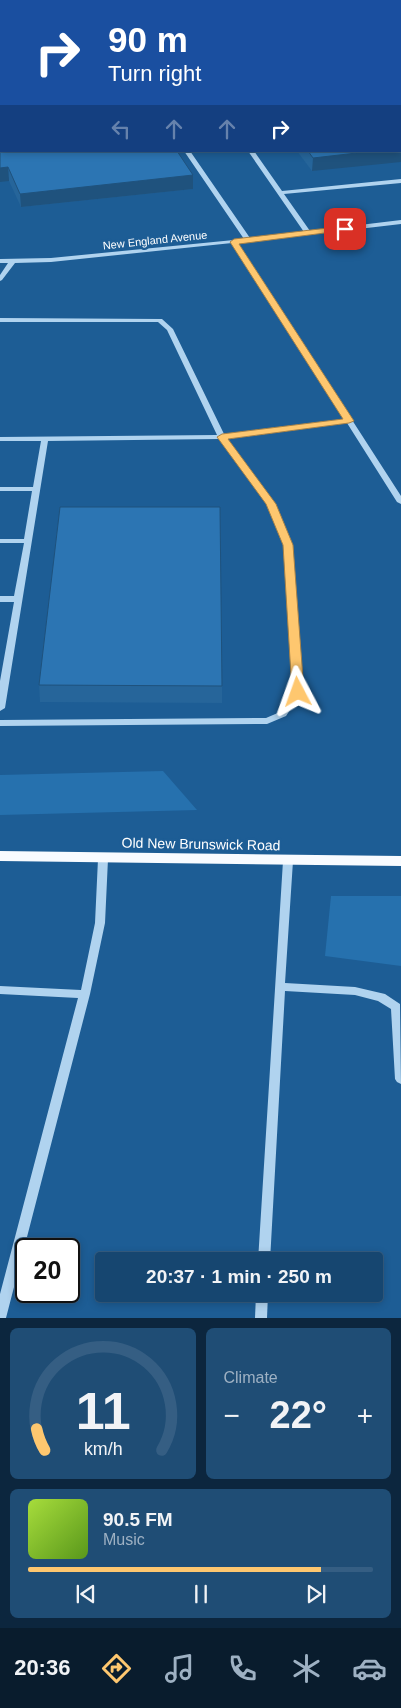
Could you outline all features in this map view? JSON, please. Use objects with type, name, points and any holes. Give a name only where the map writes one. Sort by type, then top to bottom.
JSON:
[{"type":"main road","name":"Old New Brunswick Road","points":[[0,856],[401,861]]},
{"type":"street","points":[[252,152],[308,233]]},
{"type":"street","points":[[280,193],[401,181]]},
{"type":"street","name":"New England Avenue","points":[[0,261],[51,260],[234,242],[401,222]]},
{"type":"street","points":[[234,242],[349,421],[398,491],[401,502]]},
{"type":"street","points":[[0,279],[12,262]]},
{"type":"street","points":[[0,320],[160,320],[170,329],[222,437],[271,504],[288,545],[298,692],[283,714],[267,721],[0,723]]},
{"type":"street","points":[[0,439],[222,437],[349,421]]},
{"type":"street","points":[[0,708],[4,660],[18,599],[45,439]]},
{"type":"street","points":[[0,489],[37,489]]},
{"type":"street","points":[[0,541],[28,541]]},
{"type":"street","points":[[0,599],[18,599]]},
{"type":"street","points":[[0,1318],[85,994],[100,923],[103,858]]},
{"type":"street","points":[[265,1252],[288,861]]},
{"type":"street","points":[[280,988],[355,991],[381,997],[396,1008],[401,1079]]},
{"type":"street","points":[[0,990],[85,994]]},
{"type":"street","points":[[261,1318],[262,1302]]},
{"type":"lane","points":[[188,152],[248,240]]},
{"type":"shaded area","points":[[163,771],[197,810],[0,815],[0,775]]},
{"type":"shaded area","points":[[331,896],[401,896],[401,966],[325,956]]},
{"type":"building","points":[[0,152],[178,152],[193,175],[20,194],[8,167],[0,168]]},
{"type":"building","points":[[309,152],[365,152],[313,158]]},
{"type":"building","points":[[60,507],[220,507],[222,686],[39,685]]},
{"type":"route","points":[[298,692],[288,545],[271,504],[222,437],[349,421],[234,242],[345,229]]}]
